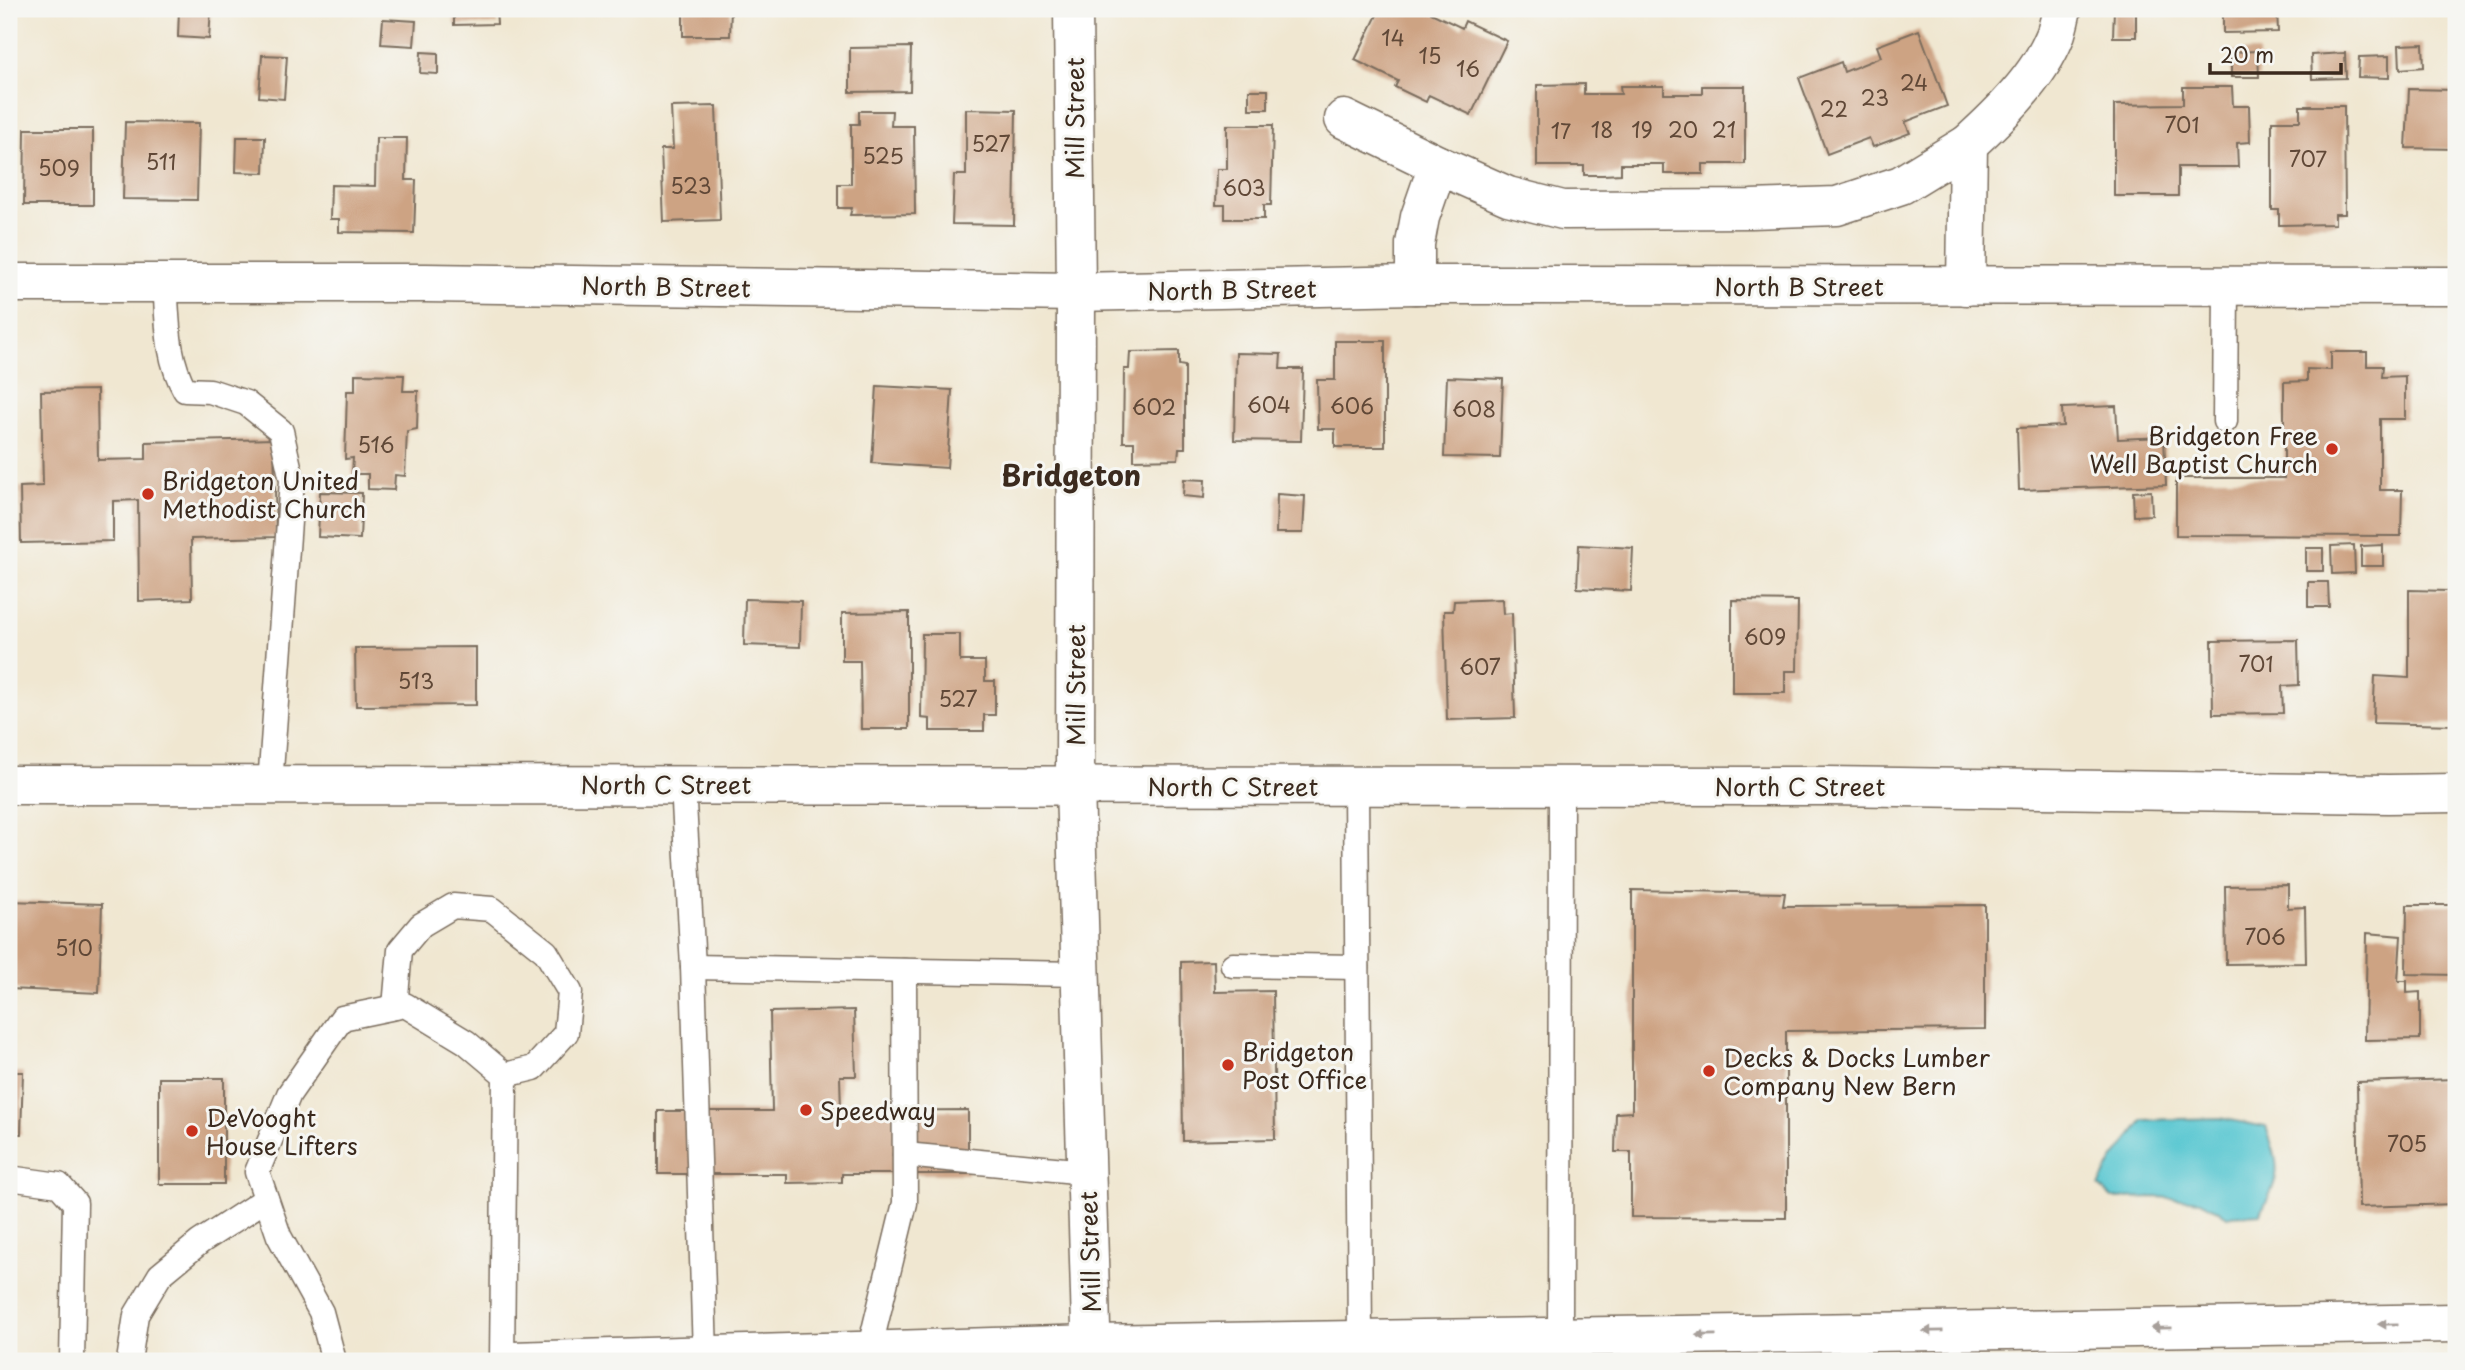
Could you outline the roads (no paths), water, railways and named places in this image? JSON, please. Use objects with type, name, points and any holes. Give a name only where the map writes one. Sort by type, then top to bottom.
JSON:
[{"type":"main road","name":"Mill Street","points":[[1073,9],[1076,292],[1074,786],[1092,1353]]},
{"type":"main road","points":[[1344,119],[1508,197],[1563,210],[1837,206],[1901,185],[1968,144],[1994,121],[2030,79],[2055,36],[2062,9]]},
{"type":"main road","points":[[1966,286],[1968,144]]},
{"type":"main road","points":[[1415,285],[1415,244],[1420,217],[1438,164]]},
{"type":"main road","name":"North B Street","points":[[9,283],[426,283],[1076,292],[1415,285],[2456,286]]},
{"type":"main road","name":"North C Street","points":[[9,785],[1813,786],[2456,793]]},
{"type":"main road","points":[[512,1361],[869,1351],[1092,1353],[1360,1340],[2456,1323]]},
{"type":"lane","points":[[165,283],[170,355],[185,390],[210,391],[246,403],[281,431],[292,480],[270,785]]},
{"type":"lane","points":[[2225,421],[2226,286]]},
{"type":"lane","points":[[683,785],[693,967],[705,1355]]},
{"type":"lane","points":[[1356,786],[1360,1340]]},
{"type":"lane","points":[[1560,1337],[1561,786]]},
{"type":"lane","points":[[395,1007],[400,950],[421,925],[453,906],[492,909],[546,952],[570,992],[566,1033],[534,1068],[505,1075]]},
{"type":"lane","points":[[1233,965],[1357,967]]},
{"type":"lane","points":[[693,967],[1080,974]]},
{"type":"lane","points":[[869,1351],[905,1203],[904,971]]},
{"type":"lane","points":[[334,1361],[321,1312],[279,1236],[257,1172],[289,1094],[342,1018],[405,1005],[466,1042],[505,1075]]},
{"type":"lane","points":[[502,1361],[505,1075]]},
{"type":"lane","points":[[905,1155],[1086,1172]]},
{"type":"lane","points":[[9,1178],[59,1185],[75,1203],[72,1361]]},
{"type":"lane","points":[[129,1361],[136,1315],[160,1275],[201,1242],[266,1199]]},
{"type":"water","points":[[2220,1118],[2266,1127],[2274,1153],[2276,1172],[2272,1190],[2260,1214],[2228,1216],[2201,1201],[2160,1197],[2112,1198],[2099,1186],[2113,1160],[2143,1120]]},
{"type":"place","name":"Bridgeton Free Well Baptist Church","points":[[2332,449]]},
{"type":"place","name":"Bridgeton United Methodist Church","points":[[148,494]]},
{"type":"place","name":"Bridgeton Post Office","points":[[1228,1065]]},
{"type":"place","name":"Decks & Docks Lumber Company New Bern","points":[[1709,1071]]},
{"type":"place","name":"Speedway","points":[[806,1110]]},
{"type":"place","name":"DeVooght House Lifters","points":[[192,1131]]},
{"type":"district","name":"Bridgeton","points":[[1071,474]]}]
